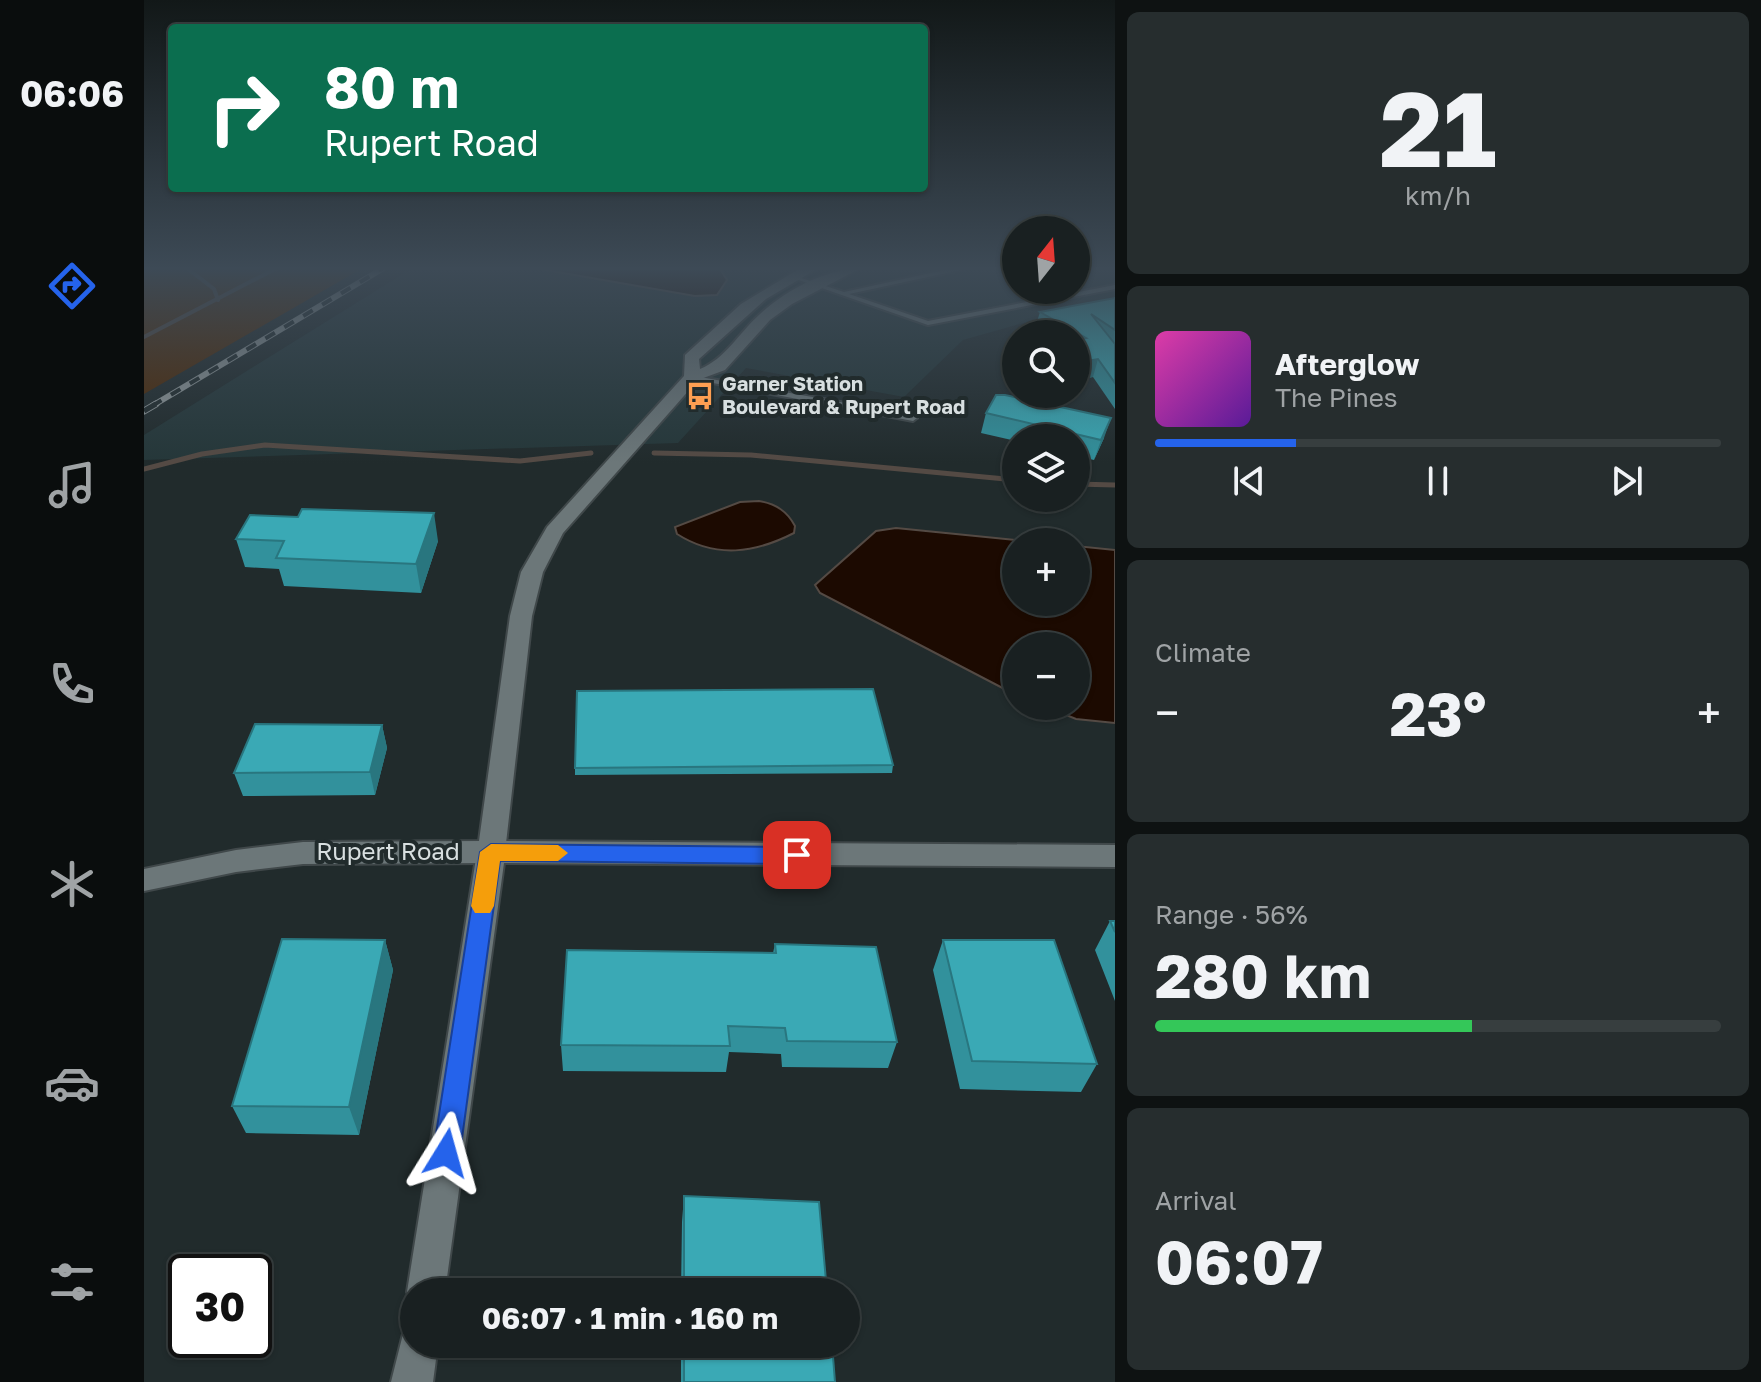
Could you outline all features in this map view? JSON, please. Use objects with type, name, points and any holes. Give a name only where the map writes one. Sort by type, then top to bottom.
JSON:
[{"type":"street","points":[[692,377],[691,358],[716,333]]},
{"type":"street","points":[[428,1278],[491,852],[521,616],[532,572],[554,531],[592,485],[692,377],[719,367],[750,333]]},
{"type":"street","name":"Rupert Road","points":[[144,880],[236,861],[303,853],[1115,856]]},
{"type":"street","points":[[412,1382],[416,1358]]},
{"type":"lane","points":[[692,377],[913,418]]},
{"type":"shaded area","points":[[144,333],[249,333],[144,394]]},
{"type":"shaded area","points":[[307,333],[986,333],[963,340],[904,397],[746,368],[678,443],[144,460],[144,435]]},
{"type":"shaded area","points":[[759,501],[785,512],[795,526],[794,533],[765,545],[736,550],[706,547],[677,534],[675,527],[740,502]]},
{"type":"shaded area","points":[[896,528],[1002,539],[1002,616],[1090,616],[1090,547],[1115,550],[1115,723],[1086,720],[1090,720],[1090,632],[1002,632],[1002,688],[820,593],[815,585],[876,531]]},
{"type":"building","points":[[1090,333],[1107,333],[1115,344],[1115,383],[1098,359],[1090,360]]},
{"type":"building","points":[[996,395],[1002,395],[1002,408],[1065,408],[1111,418],[1101,440],[1090,437],[1090,424],[1033,424],[986,413]]},
{"type":"building","points":[[302,509],[434,513],[416,564],[276,558],[284,541],[236,539],[250,515],[298,517]]},
{"type":"building","points":[[873,689],[893,765],[575,768],[577,691]]},
{"type":"building","points":[[255,724],[382,725],[370,772],[234,773]]},
{"type":"building","points":[[282,939],[385,940],[349,1107],[232,1106]]},
{"type":"building","points":[[943,940],[1054,940],[1097,1064],[972,1061]]},
{"type":"building","points":[[775,944],[876,947],[897,1042],[787,1041],[785,1028],[728,1026],[730,1046],[561,1045],[567,950],[776,953]]},
{"type":"building","points":[[684,1196],[819,1202],[826,1278],[684,1278]]},
{"type":"building","points":[[684,1358],[833,1358],[835,1382],[684,1382]]},
{"type":"waterway","points":[[144,337],[151,333]]},
{"type":"waterway","points":[[144,469],[202,454],[265,445],[520,461],[591,453]]},
{"type":"waterway","points":[[654,453],[751,455],[1002,479]]},
{"type":"waterway","points":[[1090,484],[1115,485]]},
{"type":"railway","points":[[152,406],[274,333]]},
{"type":"railway","points":[[144,411],[156,404]]},
{"type":"slow traffic","points":[[483,906],[491,852],[558,853]]},
{"type":"place","name":"Garner Station Boulevard & Rupert Road","points":[[700,396]]},
{"type":"route","points":[[446,1153],[491,852],[797,855]]}]
